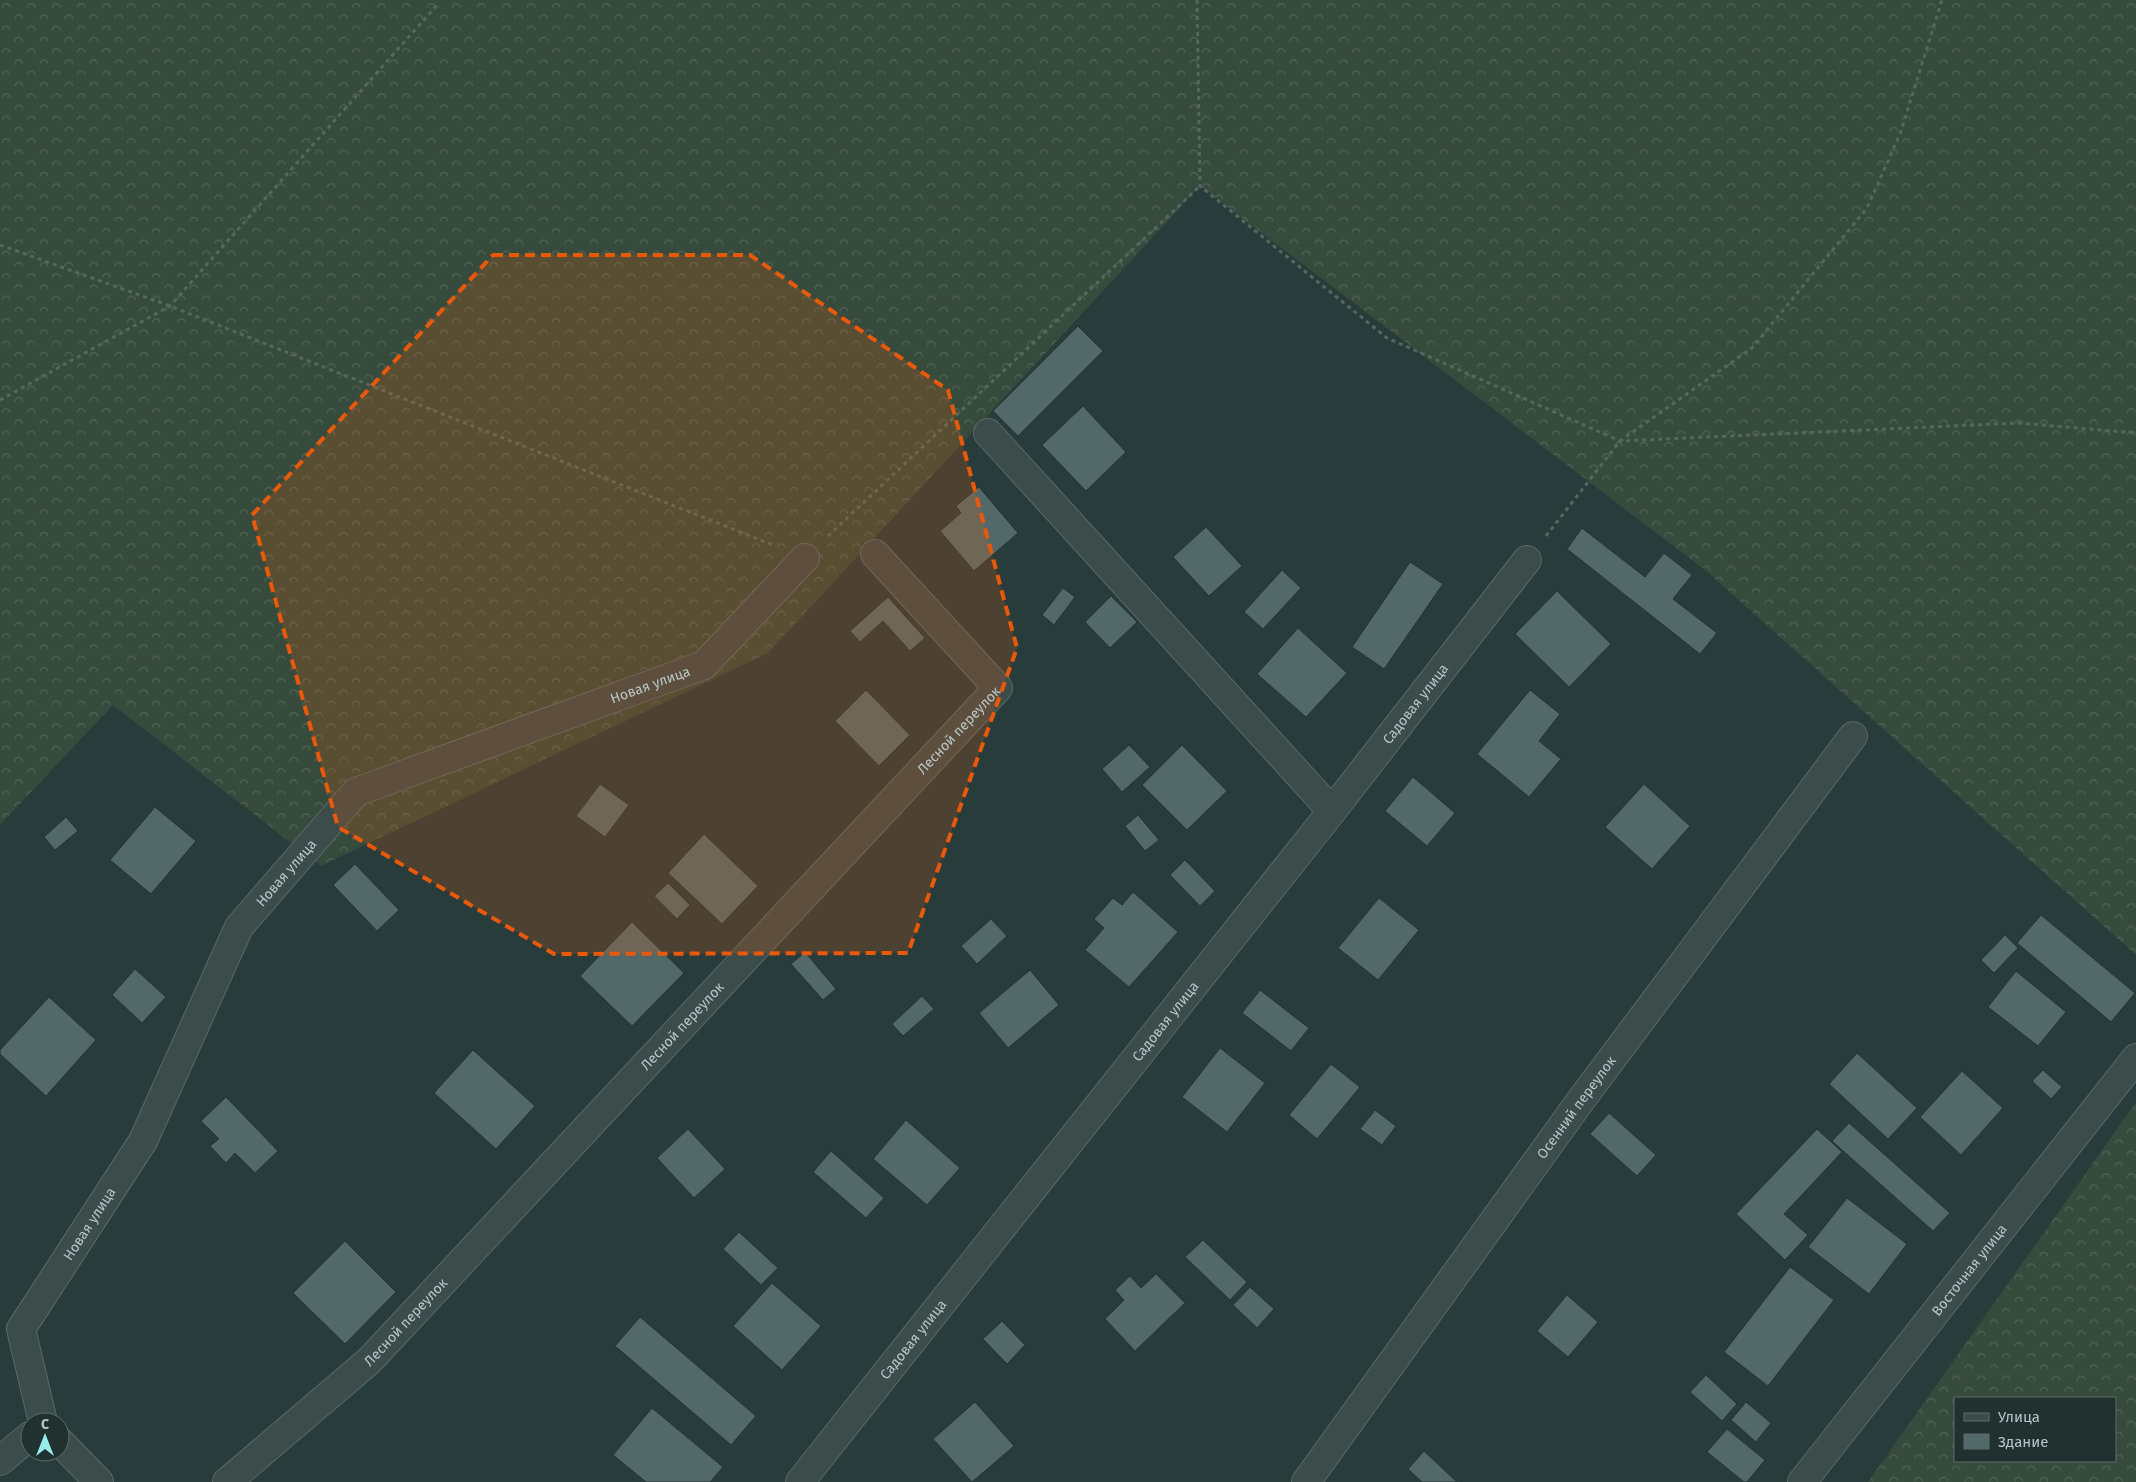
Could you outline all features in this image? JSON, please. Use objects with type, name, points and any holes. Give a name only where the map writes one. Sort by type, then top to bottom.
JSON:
[{"type":"street","points":[[988,433],[1332,811]]},
{"type":"street","name":"Лесной переулок","points":[[227,1482],[369,1361],[998,688],[875,554]]},
{"type":"street","name":"Новая улица","points":[[41,1412],[22,1329],[143,1141],[239,927],[356,792],[704,666],[806,558]]},
{"type":"street","name":"Садовая улица","points":[[800,1482],[1332,811],[1527,560]]},
{"type":"street","name":"Осенний переулок","points":[[1306,1482],[1581,1100],[1853,736]]},
{"type":"street","name":"Восточная улица","points":[[1802,1482],[2136,1058]]},
{"type":"street","points":[[0,1461],[20,1444]]},
{"type":"street","points":[[70,1452],[99,1482]]},
{"type":"path","points":[[0,245],[170,306],[806,558],[1200,186],[1197,0]]},
{"type":"path","points":[[1527,560],[1620,441],[1752,348],[1867,208],[1900,134],[1942,0]]},
{"type":"path","points":[[0,400],[170,306],[437,5]]},
{"type":"path","points":[[1200,186],[1387,338],[1620,441],[2018,423],[2136,433]]},
{"type":"highlighted area","points":[[493,255],[750,255],[948,390],[1017,648],[908,953],[554,954],[338,827],[252,515]]},
{"type":"green space","points":[[0,0],[2136,0],[2136,955],[1705,570],[1200,186],[768,653],[321,866],[113,705],[0,825]]},
{"type":"green space","points":[[2136,1102],[2136,1482],[1868,1482]]},
{"type":"building","points":[[1078,326],[1103,351],[1018,436],[993,411]]},
{"type":"building","points":[[1083,406],[1126,452],[1086,491],[1042,445]]},
{"type":"building","points":[[979,487],[1018,533],[974,571],[940,531],[961,513],[956,506]]},
{"type":"building","points":[[1206,527],[1242,566],[1209,596],[1173,557]]},
{"type":"building","points":[[1582,528],[1645,577],[1664,553],[1692,575],[1673,599],[1717,633],[1700,654],[1567,549]]},
{"type":"building","points":[[1410,562],[1443,584],[1384,669],[1352,647]]},
{"type":"building","points":[[1282,570],[1301,588],[1263,629],[1244,612]]},
{"type":"building","points":[[1063,588],[1075,597],[1054,625],[1042,615]]},
{"type":"building","points":[[1557,591],[1611,644],[1569,687],[1515,634]]},
{"type":"building","points":[[1111,596],[1137,622],[1110,648],[1085,622]]},
{"type":"building","points":[[888,597],[925,638],[910,651],[883,621],[860,642],[850,631]]},
{"type":"building","points":[[1298,628],[1347,673],[1306,717],[1257,674]]},
{"type":"building","points":[[866,690],[910,735],[879,766],[835,721]]},
{"type":"building","points":[[1530,690],[1560,714],[1539,741],[1561,759],[1529,797],[1477,754]]},
{"type":"building","points":[[1129,745],[1150,767],[1122,792],[1102,769]]},
{"type":"building","points":[[1182,745],[1227,791],[1187,830],[1142,785]]},
{"type":"building","points":[[1413,777],[1455,813],[1427,846],[1385,811]]},
{"type":"building","points":[[600,784],[629,805],[605,837],[576,816]]},
{"type":"building","points":[[1644,784],[1690,826],[1652,869],[1605,827]]},
{"type":"building","points":[[155,807],[196,841],[151,894],[110,860]]},
{"type":"building","points":[[1138,815],[1159,840],[1145,851],[1125,826]]},
{"type":"building","points":[[66,817],[78,831],[55,850],[44,837]]},
{"type":"building","points":[[704,834],[758,886],[722,924],[668,873]]},
{"type":"building","points":[[1185,860],[1215,891],[1200,906],[1170,875]]},
{"type":"building","points":[[355,864],[399,910],[377,931],[333,885]]},
{"type":"building","points":[[668,883],[690,905],[677,919],[654,896]]},
{"type":"building","points":[[1133,892],[1178,932],[1129,987],[1085,950],[1104,928],[1094,919],[1113,898],[1122,905]]},
{"type":"building","points":[[1379,898],[1419,930],[1378,980],[1338,948]]},
{"type":"building","points":[[2041,915],[2135,993],[2111,1022],[2017,943]]},
{"type":"building","points":[[991,919],[1007,936],[977,964],[961,946]]},
{"type":"building","points":[[632,922],[684,973],[632,1026],[580,976]]},
{"type":"building","points":[[2005,935],[2018,948],[1994,973],[1981,960]]},
{"type":"building","points":[[805,952],[836,989],[823,1000],[791,964]]},
{"type":"building","points":[[135,969],[166,997],[142,1023],[112,995]]},
{"type":"building","points":[[1030,970],[1059,1005],[1008,1048],[979,1013]]},
{"type":"building","points":[[2016,971],[2066,1012],[2038,1046],[1988,1007]]},
{"type":"building","points":[[1260,990],[1309,1028],[1291,1051],[1242,1013]]},
{"type":"building","points":[[922,996],[934,1009],[903,1036],[892,1024]]},
{"type":"building","points":[[49,997],[96,1040],[46,1096],[0,1054],[0,1050]]},
{"type":"building","points":[[1220,1048],[1265,1083],[1227,1132],[1182,1097]]},
{"type":"building","points":[[473,1050],[535,1106],[496,1149],[434,1093]]},
{"type":"building","points":[[1857,1053],[1917,1108],[1888,1139],[1829,1084]]},
{"type":"building","points":[[1331,1064],[1360,1087],[1317,1139],[1289,1115]]},
{"type":"building","points":[[2043,1070],[2062,1087],[2051,1099],[2032,1081]]},
{"type":"building","points":[[1962,1071],[2003,1108],[1961,1155],[1920,1117]]},
{"type":"building","points":[[226,1097],[278,1151],[255,1173],[235,1153],[226,1163],[210,1146],[219,1139],[201,1121]]},
{"type":"building","points":[[1375,1110],[1396,1126],[1382,1145],[1360,1129]]},
{"type":"building","points":[[1609,1113],[1656,1155],[1637,1176],[1590,1134]]},
{"type":"building","points":[[906,1120],[960,1168],[927,1205],[873,1159]]},
{"type":"building","points":[[1849,1123],[1950,1213],[1933,1231],[1832,1141]]},
{"type":"building","points":[[688,1129],[725,1169],[694,1198],[657,1158]]},
{"type":"building","points":[[1817,1129],[1842,1152],[1784,1214],[1808,1235],[1785,1260],[1736,1214]]},
{"type":"building","points":[[831,1151],[884,1198],[866,1218],[813,1172]]},
{"type":"building","points":[[1847,1198],[1907,1244],[1869,1294],[1808,1247]]},
{"type":"building","points":[[739,1232],[778,1268],[761,1285],[723,1249]]},
{"type":"building","points":[[1203,1240],[1247,1282],[1230,1300],[1185,1257]]},
{"type":"building","points":[[345,1241],[396,1292],[345,1344],[293,1293]]},
{"type":"building","points":[[1790,1267],[1834,1300],[1768,1386],[1724,1352]]},
{"type":"building","points":[[1156,1274],[1185,1303],[1135,1351],[1105,1319],[1124,1300],[1115,1290],[1130,1276],[1141,1288]]},
{"type":"building","points":[[772,1283],[821,1326],[782,1370],[733,1326]]},
{"type":"building","points":[[1250,1287],[1274,1309],[1257,1328],[1233,1305]]},
{"type":"building","points":[[1567,1295],[1598,1322],[1568,1357],[1537,1331]]},
{"type":"building","points":[[640,1317],[756,1416],[731,1445],[615,1346]]},
{"type":"building","points":[[1002,1321],[1025,1345],[1007,1364],[983,1339]]},
{"type":"building","points":[[1706,1375],[1737,1404],[1722,1421],[1690,1392]]},
{"type":"building","points":[[975,1402],[1014,1446],[972,1482],[933,1439]]},
{"type":"building","points":[[1746,1402],[1771,1423],[1756,1442],[1731,1420]]},
{"type":"building","points":[[652,1408],[723,1467],[710,1482],[646,1482],[613,1455]]},
{"type":"building","points":[[1727,1429],[1765,1460],[1747,1482],[1744,1482],[1707,1452]]},
{"type":"building","points":[[1424,1451],[1457,1482],[1422,1482],[1408,1469]]}]
